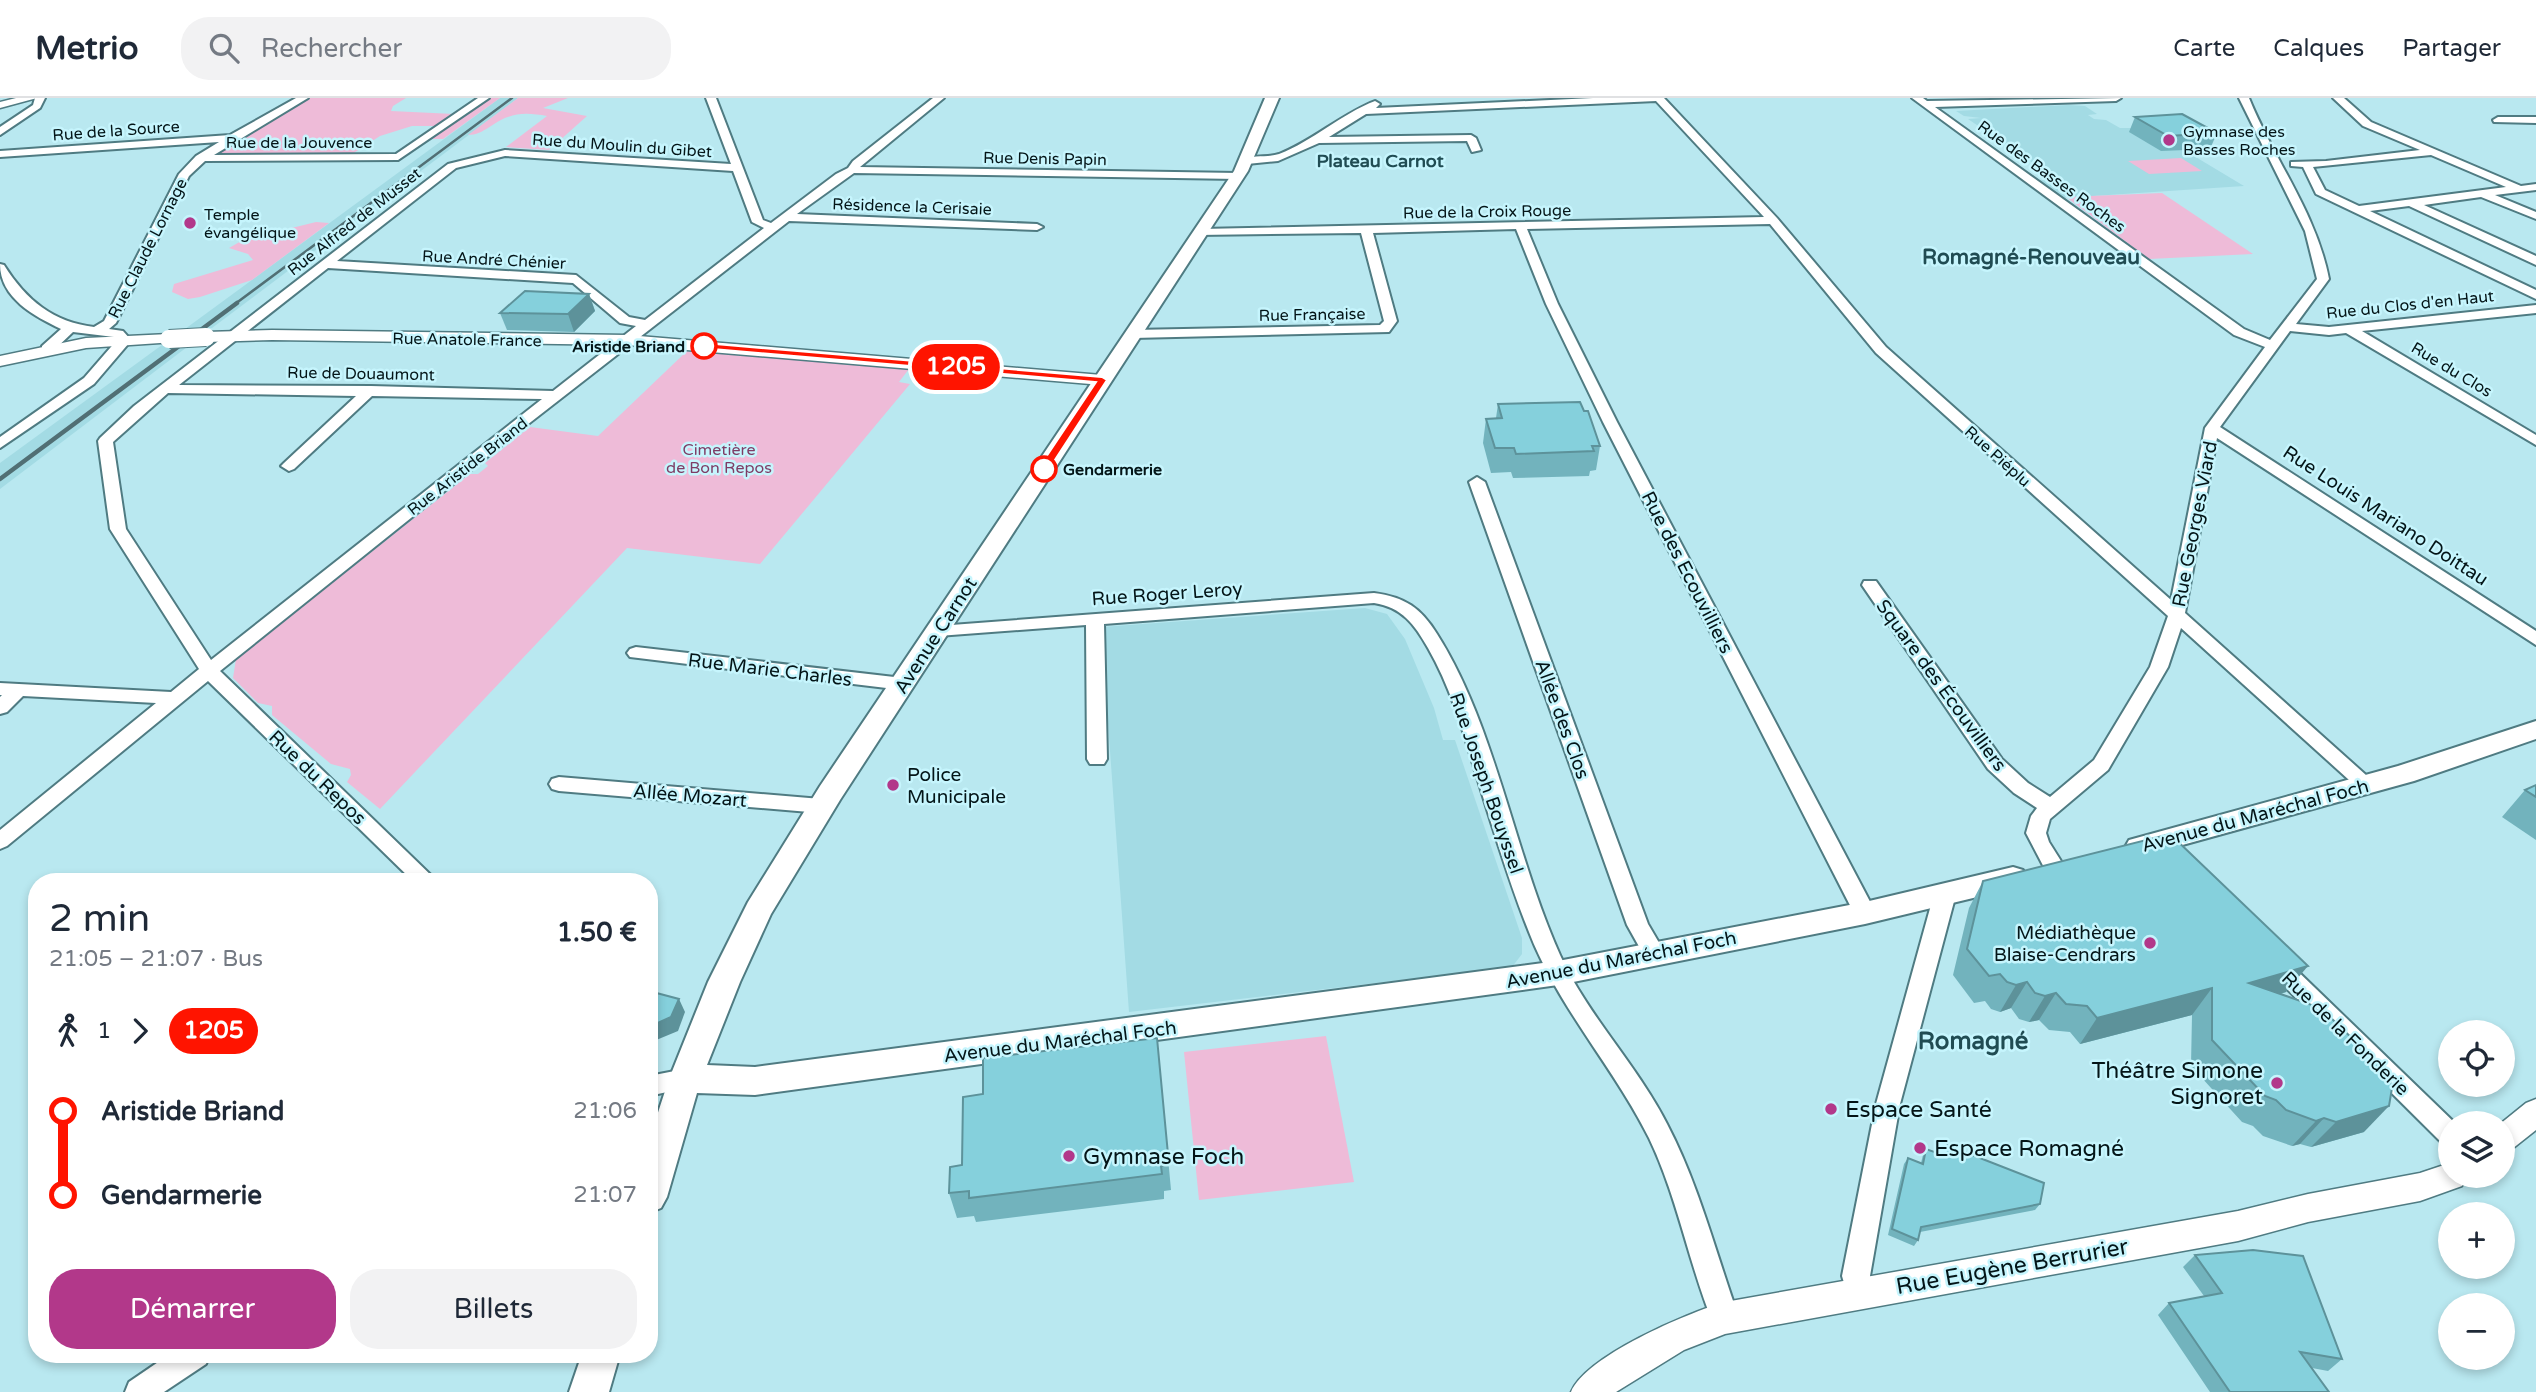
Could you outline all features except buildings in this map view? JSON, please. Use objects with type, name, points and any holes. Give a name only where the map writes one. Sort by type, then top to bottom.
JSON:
[{"type":"main road","name":"Avenue Carnot","points":[[658,1168],[685,1079],[752,922],[821,806],[1238,176],[1247,161],[1272,98]]},
{"type":"main road","name":"Avenue du Maréchal Foch","points":[[2112,854],[2162,853],[2365,785],[2479,751],[2536,730]]},
{"type":"main road","name":"Avenue du Maréchal Foch","points":[[685,1079],[755,1081],[1558,973],[1865,913],[2084,862]]},
{"type":"main road","points":[[589,1392],[598,1363]]},
{"type":"street","points":[[0,105],[31,98]]},
{"type":"street","points":[[0,132],[37,106],[40,98]]},
{"type":"street","name":"Rue Claude Lornage","points":[[97,331],[109,323],[184,174],[200,159],[303,98]]},
{"type":"street","name":"Rue de la Jouvence","points":[[200,159],[398,157],[484,98]]},
{"type":"street","points":[[711,98],[758,222],[773,228]]},
{"type":"street","name":"Rue Aristide Briand","points":[[0,842],[173,698],[556,395],[786,217],[852,170],[857,163],[939,98]]},
{"type":"street","points":[[1247,161],[1278,158],[1317,141],[1385,98]]},
{"type":"street","points":[[1365,111],[1659,98]]},
{"type":"street","name":"Rue Piéplu","points":[[1659,98],[1820,273],[1871,341],[2365,785]]},
{"type":"street","points":[[1921,101],[2116,98]]},
{"type":"street","name":"Rue Georges Viard","points":[[2055,869],[2036,833],[2041,816],[2101,765],[2160,667],[2176,617],[2212,428],[2323,279],[2320,255],[2308,223],[2261,141],[2244,98]]},
{"type":"street","points":[[2338,98],[2367,124],[2519,189]]},
{"type":"street","name":"Rue des Basses Roches","points":[[1921,101],[2239,332],[2274,346]]},
{"type":"street","points":[[2498,120],[2536,120]]},
{"type":"street","name":"Rue de la Source","points":[[0,154],[234,138]]},
{"type":"street","points":[[1317,141],[1471,138],[1476,150]]},
{"type":"street","points":[[2274,162],[2307,165],[2433,152]]},
{"type":"street","name":"Rue du Moulin du Gibet","points":[[505,153],[738,168]]},
{"type":"street","name":"Rue Alfred de Musset","points":[[234,336],[452,166],[505,153]]},
{"type":"street","points":[[2307,165],[2320,192],[2536,295]]},
{"type":"street","name":"Rue Denis Papin","points":[[852,170],[1238,176]]},
{"type":"street","points":[[2355,209],[2536,187]]},
{"type":"street","points":[[2481,194],[2536,216]]},
{"type":"street","points":[[2410,202],[2536,261]]},
{"type":"street","name":"Résidence la Cerisaie","points":[[786,217],[1037,227]]},
{"type":"street","name":"Rue de la Croix Rouge","points":[[1201,233],[1773,220]]},
{"type":"street","name":"Rue des Ecouvilliers","points":[[1520,226],[1552,304],[1616,434],[1865,913]]},
{"type":"street","name":"Rue Française","points":[[1133,334],[1384,329],[1391,321],[1366,230]]},
{"type":"street","name":"Rue André Chénier","points":[[323,264],[576,279],[625,320],[648,324]]},
{"type":"street","points":[[0,268],[10,288],[32,308],[70,328],[118,334],[124,340],[89,382],[0,444]]},
{"type":"street","points":[[2519,289],[2536,287]]},
{"type":"street","name":"Rue du Clos d'en Haut","points":[[2288,327],[2329,331],[2536,309]]},
{"type":"street","points":[[47,349],[70,328]]},
{"type":"street","name":"Rue du Clos","points":[[2348,329],[2536,441]]},
{"type":"street","points":[[209,671],[118,529],[105,441],[139,408],[234,336]]},
{"type":"street","name":"Rue Anatole France","points":[[0,361],[47,349],[124,340],[234,336],[627,340],[1102,380]]},
{"type":"street","name":"Rue de Douaumont","points":[[166,389],[371,390],[556,395]]},
{"type":"street","points":[[289,466],[371,390]]},
{"type":"street","name":"Rue Louis Mariano Doittau","points":[[2212,428],[2536,639]]},
{"type":"street","name":"Allée des Clos","points":[[1477,482],[1637,925],[1654,953]]},
{"type":"street","name":"Square des Écouvilliers","points":[[1870,585],[1995,764],[2017,786],[2051,806]]},
{"type":"street","name":"Rue Roger Leroy","points":[[939,631],[1374,598],[1399,603]]},
{"type":"street","name":"Rue Joseph Bouyssel","points":[[1399,603],[1416,617],[1461,698],[1524,892],[1558,973],[1576,1007],[1634,1089],[1659,1134],[1692,1218],[1725,1318]]},
{"type":"street","points":[[1095,620],[1097,759]]},
{"type":"street","name":"Rue Marie Charles","points":[[636,653],[903,684]]},
{"type":"street","name":"Rue du Repos","points":[[209,671],[419,873]]},
{"type":"street","points":[[0,708],[9,690],[173,698]]},
{"type":"street","name":"Allée Mozart","points":[[559,785],[821,806]]},
{"type":"street","points":[[1860,1294],[1856,1276],[1888,1104],[1945,894]]},
{"type":"street","name":"Rue de la Fonderie","points":[[2259,948],[2438,1122]]},
{"type":"street","points":[[658,1084],[685,1079]]},
{"type":"street","points":[[2515,1129],[2536,1112]]},
{"type":"street","name":"Rue Eugène Berrurier","points":[[1588,1392],[1671,1340],[1701,1324],[1725,1318],[2238,1226],[2308,1208],[2420,1187],[2438,1181]]},
{"type":"street","points":[[139,1392],[182,1363]]},
{"type":"shaded area","points":[[500,98],[518,98],[212,328],[185,329]]},
{"type":"shaded area","points":[[2085,106],[2097,114],[2088,115],[2094,119],[2106,120],[2120,128],[2134,128],[2184,150],[2244,186],[2063,198],[2039,180],[2056,180],[2052,176],[1968,119],[1981,118],[1964,116],[1956,111]]},
{"type":"shaded area","points":[[191,344],[0,489],[0,463],[162,345]]},
{"type":"shaded area","points":[[1365,608],[1387,614],[1405,639],[1434,708],[1443,740],[1455,740],[1522,938],[1522,954],[1512,967],[1129,1012],[1101,627]]},
{"type":"green space","points":[[302,98],[406,98],[393,106],[391,111],[454,114],[437,126],[412,126],[380,136],[352,154],[205,153]]},
{"type":"green space","points":[[488,98],[500,98],[443,139],[431,139]]},
{"type":"green space","points":[[518,98],[568,98],[543,108],[587,116],[549,150],[506,147],[547,116],[513,115],[479,133],[468,135]]},
{"type":"green space","points":[[2181,158],[2202,171],[2149,174],[2128,161]]},
{"type":"green space","points":[[2162,193],[2253,254],[2149,259],[2066,197]]},
{"type":"green space","points":[[316,222],[329,223],[252,280],[188,299],[172,292],[174,284],[253,260],[248,254],[229,248],[243,240]]},
{"type":"green space","name":"Cimetière de Bon Repos","points":[[687,351],[909,369],[899,382],[910,384],[760,564],[627,548],[380,809],[347,782],[351,775],[350,769],[331,764],[272,715],[272,706],[258,703],[233,678],[236,659],[470,474],[478,474],[488,466],[485,463],[530,427],[598,436]]},
{"type":"green space","points":[[1326,1036],[1354,1182],[1199,1200],[1184,1052]]},
{"type":"railway","points":[[235,304],[512,98]]},
{"type":"railway","points":[[0,479],[237,303]]},
{"type":"bus line","name":"1205","points":[[704,346],[1102,380],[1044,469]]},
{"type":"place","name":"Gymnase des Basses Roches","points":[[2169,140]]},
{"type":"place","name":"Temple évangélique","points":[[190,223]]},
{"type":"place","name":"Aristide Briand","points":[[704,346]]},
{"type":"place","name":"Gendarmerie","points":[[1044,469]]},
{"type":"place","name":"Police Municipale","points":[[893,785]]},
{"type":"place","name":"Médiathèque Blaise-Cendrars","points":[[2150,943]]},
{"type":"place","name":"Théâtre Simone Signoret","points":[[2277,1083]]},
{"type":"place","name":"Espace Santé","points":[[1831,1109]]},
{"type":"place","name":"Espace Romagné","points":[[1920,1148]]},
{"type":"place","name":"Gymnase Foch","points":[[1069,1156]]},
{"type":"district","name":"Plateau Carnot","points":[[1380,161]]},
{"type":"district","name":"Romagné-Renouveau","points":[[2031,257]]},
{"type":"district","name":"Romagné","points":[[1973,1041]]}]
